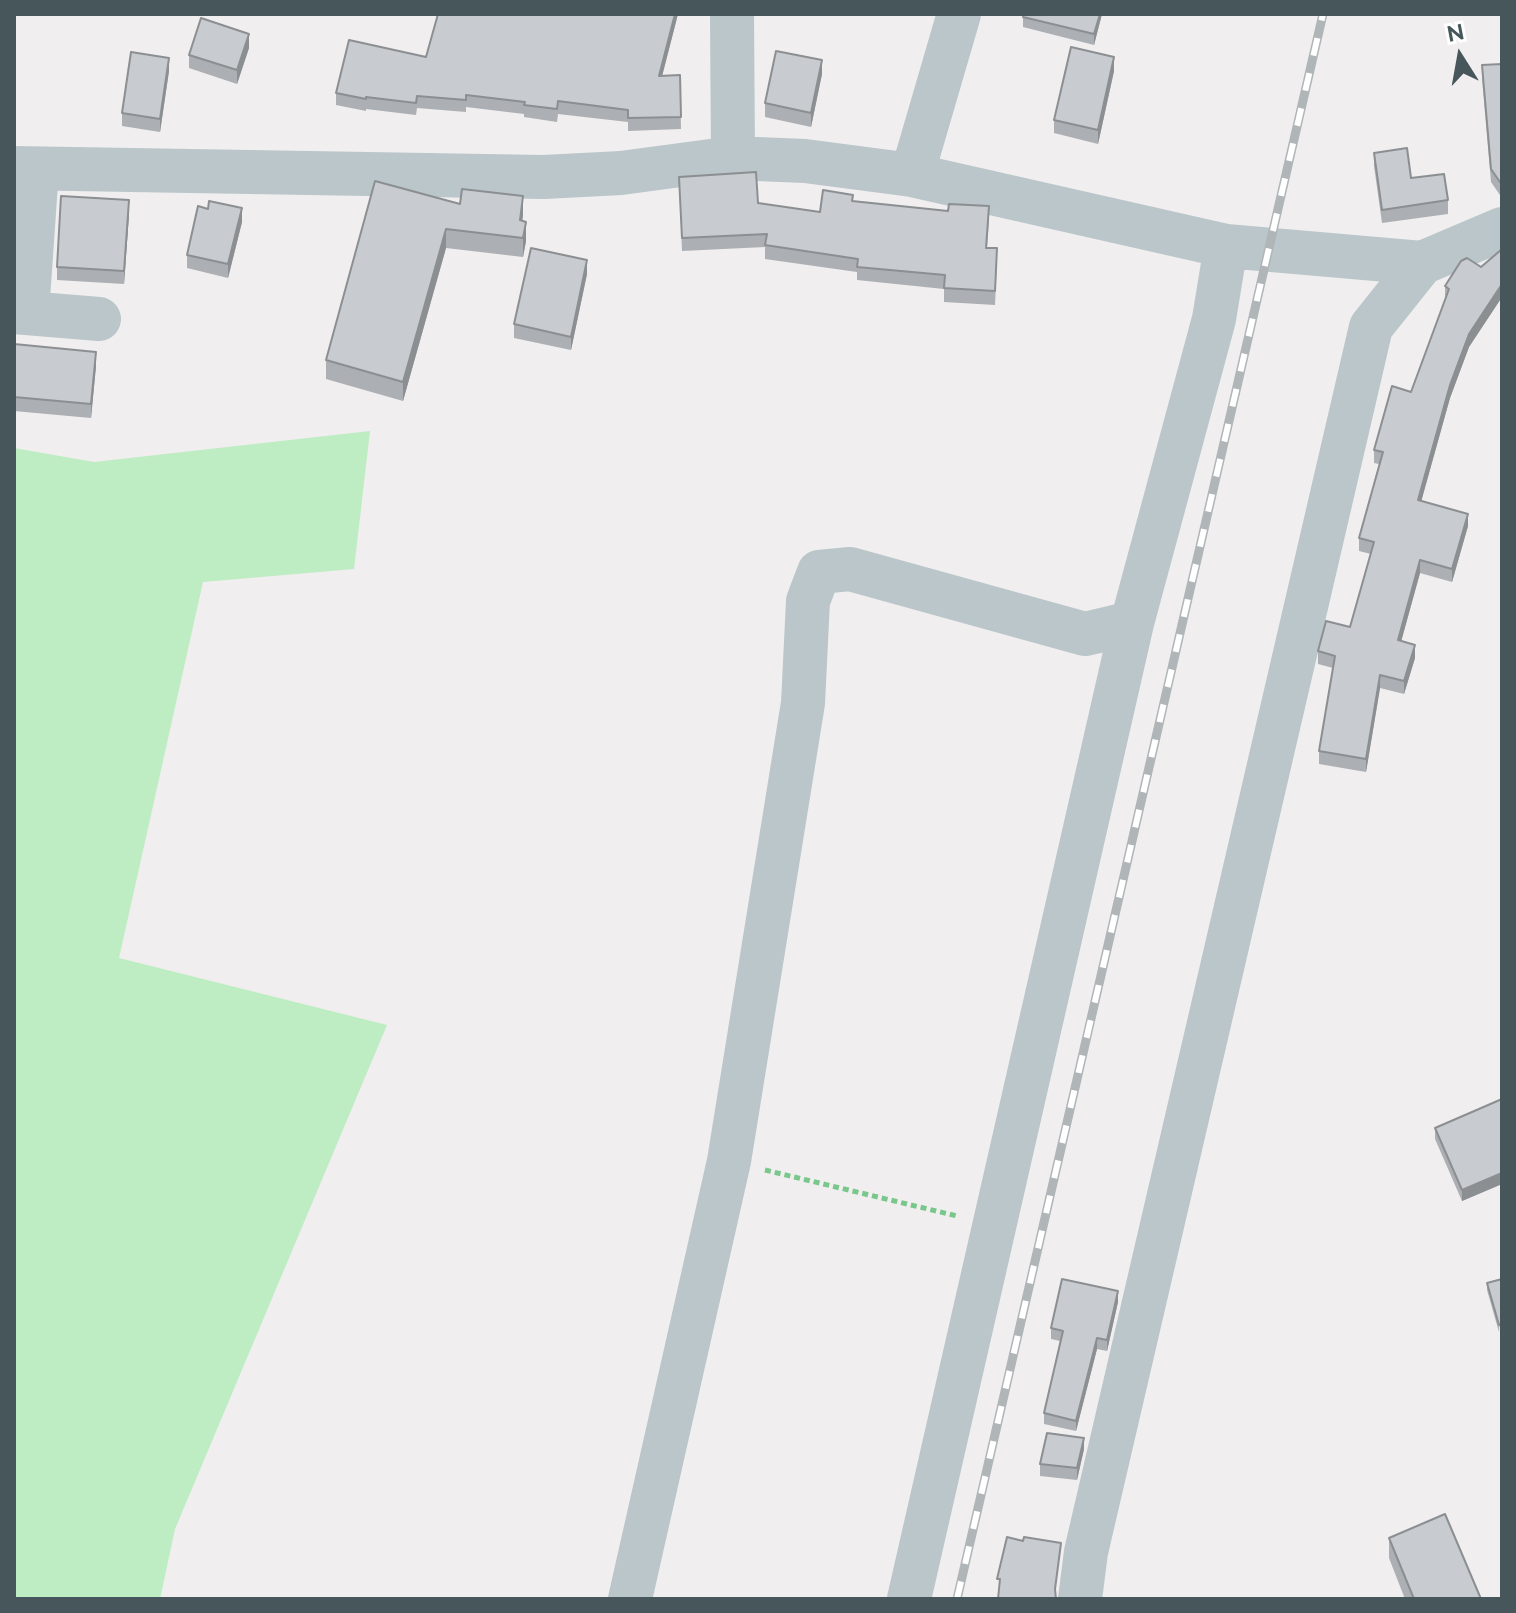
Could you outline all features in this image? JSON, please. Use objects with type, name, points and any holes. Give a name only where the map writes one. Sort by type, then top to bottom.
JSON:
[{"type":"street","points":[[732,14],[733,158]]},
{"type":"street","points":[[912,175],[959,14]]},
{"type":"street","points":[[99,319],[20,313],[25,168],[544,177],[621,173],[733,158],[805,161],[912,175],[1226,246],[1422,263],[1502,229]]},
{"type":"street","points":[[909,1599],[1132,623],[1214,319],[1226,246]]},
{"type":"street","points":[[1080,1599],[1086,1552],[1371,327],[1422,263]]},
{"type":"street","points":[[630,1599],[729,1161],[803,703],[808,601],[819,572],[850,569],[1085,634],[1132,623]]},
{"type":"path","points":[[729,1161],[994,1225]]},
{"type":"green space","points":[[370,431],[354,569],[203,582],[119,958],[387,1025],[175,1529],[160,1599],[14,1599],[14,448],[94,462]]},
{"type":"building","points":[[438,14],[675,14],[659,76],[680,75],[681,117],[628,118],[628,110],[558,101],[557,109],[466,95],[466,100],[417,96],[416,103],[336,93],[349,40],[426,57]]},
{"type":"building","points":[[1024,14],[1100,14],[1094,34],[1023,17]]},
{"type":"building","points":[[201,18],[249,34],[237,70],[189,55]]},
{"type":"building","points":[[1071,47],[1114,57],[1098,130],[1054,120]]},
{"type":"building","points":[[776,51],[822,60],[811,113],[765,103]]},
{"type":"building","points":[[131,52],[169,58],[160,119],[122,113]]},
{"type":"building","points":[[1502,64],[1502,185],[1491,169],[1482,65]]},
{"type":"building","points":[[1407,148],[1411,178],[1444,174],[1448,200],[1382,210],[1374,153]]},
{"type":"building","points":[[756,172],[758,203],[820,212],[823,190],[853,195],[852,201],[948,211],[949,204],[989,206],[986,248],[997,248],[995,291],[944,288],[945,275],[857,267],[858,259],[765,245],[767,234],[682,238],[679,177]]},
{"type":"building","points":[[375,181],[460,204],[462,189],[523,196],[520,220],[526,222],[523,238],[446,229],[403,382],[326,360]]},
{"type":"building","points":[[61,196],[129,200],[124,271],[57,267]]},
{"type":"building","points":[[209,201],[242,208],[228,264],[187,255],[198,206],[208,209]]},
{"type":"building","points":[[531,248],[587,260],[571,337],[514,324]]},
{"type":"building","points":[[1502,249],[1502,284],[1469,334],[1450,385],[1418,500],[1468,514],[1452,569],[1420,560],[1398,640],[1415,645],[1404,681],[1380,675],[1366,759],[1319,751],[1335,656],[1318,651],[1326,621],[1350,627],[1374,542],[1359,538],[1383,452],[1374,450],[1392,386],[1411,392],[1449,289],[1445,286],[1461,261],[1467,258],[1481,267]]},
{"type":"building","points":[[14,344],[96,352],[91,404],[14,397]]},
{"type":"building","points":[[1502,1099],[1502,1173],[1462,1190],[1435,1128]]},
{"type":"building","points":[[1062,1279],[1118,1291],[1107,1340],[1097,1338],[1076,1421],[1044,1413],[1063,1331],[1051,1328]]},
{"type":"building","points":[[1502,1279],[1502,1324],[1499,1325],[1487,1283]]},
{"type":"building","points":[[1047,1433],[1084,1438],[1077,1468],[1040,1464]]},
{"type":"building","points":[[1445,1514],[1481,1599],[1414,1599],[1389,1538]]},
{"type":"building","points":[[1007,1537],[1061,1543],[1056,1599],[998,1599],[1000,1579],[997,1579]]},
{"type":"railway","points":[[957,1599],[1323,14]]}]
